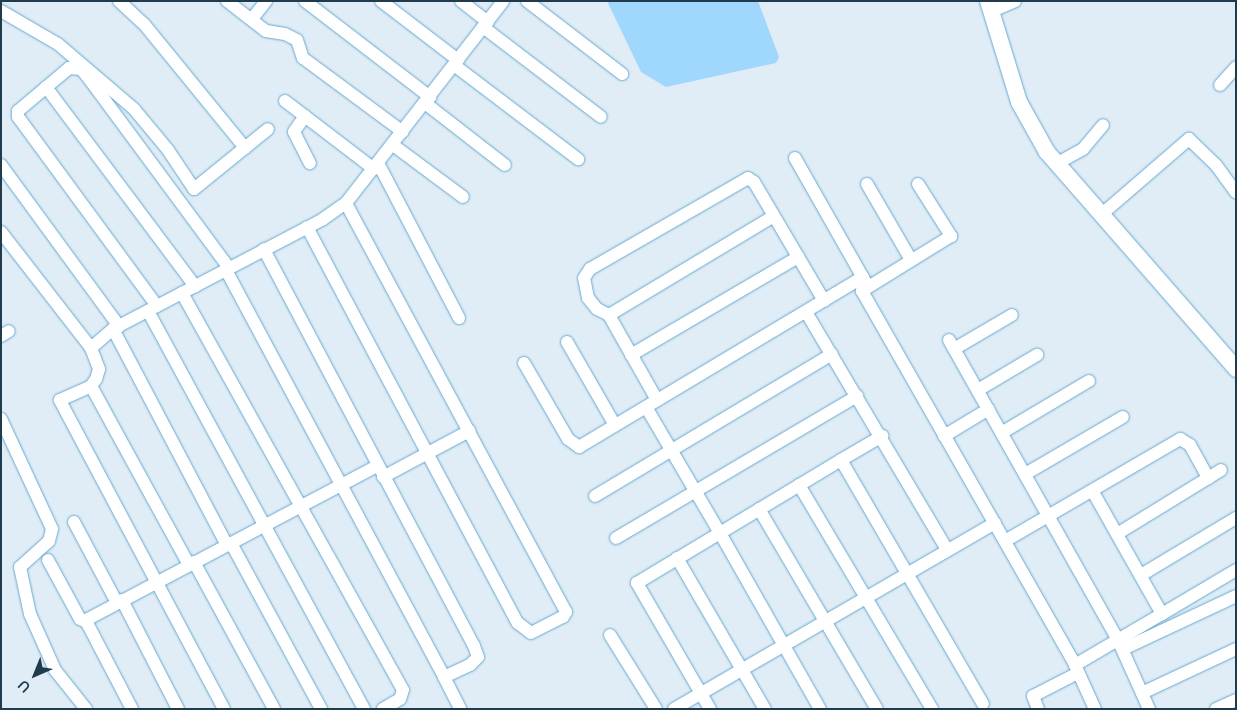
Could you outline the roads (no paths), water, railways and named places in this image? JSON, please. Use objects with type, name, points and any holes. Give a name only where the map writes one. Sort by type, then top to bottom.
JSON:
[{"type":"street","points":[[119,1],[150,31],[245,148]]},
{"type":"street","points":[[228,1],[266,31],[285,34],[297,40],[303,58],[403,132]]},
{"type":"street","points":[[252,19],[266,1]]},
{"type":"street","points":[[305,1],[506,165]]},
{"type":"street","points":[[381,1],[578,159]]},
{"type":"street","points":[[461,1],[486,24],[601,117]]},
{"type":"street","points":[[91,348],[116,328],[307,227],[346,203],[428,100],[503,1]]},
{"type":"street","points":[[527,1],[622,74]]},
{"type":"street","points":[[1015,1],[990,6],[1024,115],[1056,164],[1234,364]]},
{"type":"street","points":[[1,11],[58,44],[134,109],[168,150],[194,189],[268,129]]},
{"type":"street","points":[[1220,85],[1236,67]]},
{"type":"street","points":[[364,709],[265,525],[152,308],[18,117],[18,111],[69,68],[81,69],[228,269],[339,486],[460,709]]},
{"type":"street","points":[[46,87],[195,286]]},
{"type":"street","points":[[285,100],[376,166],[459,318]]},
{"type":"street","points":[[305,116],[294,132],[310,163]]},
{"type":"street","points":[[1056,164],[1083,149],[1103,125]]},
{"type":"street","points":[[1102,214],[1189,139],[1216,165],[1236,193]]},
{"type":"street","points":[[393,144],[463,197]]},
{"type":"street","points":[[795,158],[865,282],[862,291],[1077,669],[1095,709]]},
{"type":"street","points":[[1,164],[116,328],[229,544],[321,709]]},
{"type":"street","points":[[820,709],[671,449],[631,355],[609,315],[597,309],[588,298],[584,278],[590,270],[748,178],[754,182],[824,301]]},
{"type":"street","points":[[867,184],[911,260]]},
{"type":"street","points":[[524,362],[574,445],[579,447],[824,301],[911,260],[951,236],[918,184]]},
{"type":"street","points":[[307,227],[524,631],[531,633],[563,617],[566,612],[346,203]]},
{"type":"street","points":[[609,315],[774,216]]},
{"type":"street","points":[[1,232],[91,348],[99,369],[91,386],[60,400],[224,709]]},
{"type":"street","points":[[264,249],[478,657],[470,665],[444,677]]},
{"type":"street","points":[[631,355],[798,257]]},
{"type":"street","points":[[182,293],[403,690],[400,699],[383,709]]},
{"type":"street","points":[[806,312],[948,549]]},
{"type":"street","points":[[1012,315],[952,344],[1027,473],[1121,644],[1149,709]]},
{"type":"street","points":[[567,342],[615,425]]},
{"type":"street","points":[[595,496],[832,354]]},
{"type":"street","points":[[978,390],[1036,355]]},
{"type":"street","points":[[1003,432],[1089,381]]},
{"type":"street","points":[[91,386],[274,709]]},
{"type":"street","points":[[616,538],[694,489],[857,396]]},
{"type":"street","points":[[944,436],[989,409]]},
{"type":"street","points":[[1027,473],[1123,417]]},
{"type":"street","points":[[1,419],[52,529],[49,541],[20,567],[30,614],[55,670],[86,709]]},
{"type":"street","points":[[87,622],[119,601],[339,486],[427,453],[469,430]]},
{"type":"street","points":[[710,709],[637,583],[882,436]]},
{"type":"street","points":[[1005,541],[1093,492],[1180,439],[1190,445],[1208,478]]},
{"type":"street","points":[[841,460],[983,704]]},
{"type":"street","points":[[1118,534],[1220,470]]},
{"type":"street","points":[[800,484],[932,709]]},
{"type":"street","points":[[1093,492],[1162,614]]},
{"type":"street","points":[[759,509],[877,709]]},
{"type":"street","points":[[1140,575],[1236,518]]},
{"type":"street","points":[[74,522],[178,709]]},
{"type":"street","points":[[674,709],[741,668],[995,523]]},
{"type":"street","points":[[677,558],[765,709]]},
{"type":"street","points":[[48,560],[80,619],[87,622],[132,709]]},
{"type":"street","points":[[1038,709],[1033,696],[1121,644],[1162,614],[1236,570]]},
{"type":"street","points":[[1121,644],[1236,596]]},
{"type":"street","points":[[610,635],[656,709]]},
{"type":"street","points":[[1142,693],[1236,649]]},
{"type":"street","points":[[1216,709],[1236,700]]},
{"type":"water","points":[[607,1],[758,1],[779,57],[776,63],[666,87],[641,72]]}]
